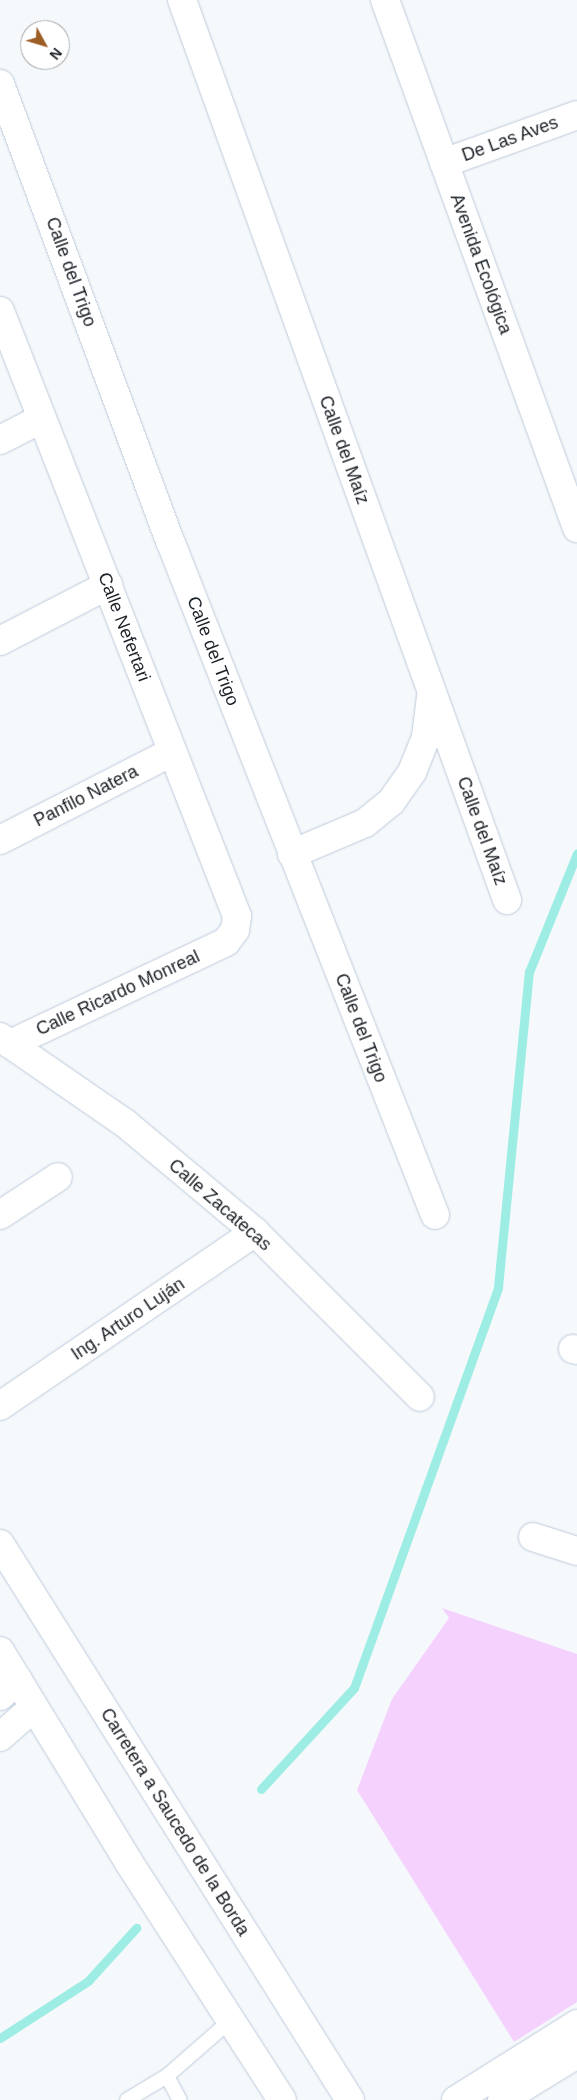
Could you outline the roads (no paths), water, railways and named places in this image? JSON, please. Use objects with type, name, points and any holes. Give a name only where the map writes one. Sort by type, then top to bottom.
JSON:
[{"type":"street","name":"Calle del Maíz","points":[[182,0],[507,900]]},
{"type":"street","name":"Avenida Ecológica","points":[[385,0],[577,528]]},
{"type":"street","name":"Calle del Trigo","points":[[0,84],[171,543],[435,1215]]},
{"type":"street","name":"De Las Aves","points":[[444,163],[577,115]]},
{"type":"street","name":"Calle Nefertari","points":[[0,310],[237,916],[235,930],[226,942]]},
{"type":"street","points":[[0,440],[42,419]]},
{"type":"street","points":[[0,640],[108,585]]},
{"type":"street","points":[[292,854],[365,823],[391,802],[412,772],[426,737],[432,693]]},
{"type":"street","name":"Panfilo Natera","points":[[0,840],[172,752]]},
{"type":"street","name":"Calle Ricardo Monreal","points":[[5,1041],[226,942]]},
{"type":"street","name":"Calle Zacatecas","points":[[5,1041],[126,1124],[256,1232],[420,1397]]},
{"type":"street","points":[[0,1215],[58,1177]]},
{"type":"street","name":"Ing. Arturo Luján","points":[[0,1406],[256,1232]]},
{"type":"street","points":[[533,1537],[577,1551]]},
{"type":"street","name":"Carretera a Saucedo de la Borda","points":[[0,1544],[350,2100]]},
{"type":"street","points":[[0,1651],[9,1688],[33,1708],[282,2100]]},
{"type":"street","points":[[0,1737],[33,1708]]},
{"type":"street","points":[[456,2100],[577,2024]]},
{"type":"street","points":[[502,2100],[577,2054]]},
{"type":"lane","points":[[127,2100],[168,2076],[232,2019]]},
{"type":"lane","points":[[168,2076],[180,2100]]},
{"type":"waterway","points":[[261,1789],[354,1688],[498,1287],[529,972],[577,853]]},
{"type":"waterway","points":[[0,2038],[88,1981],[136,1928]]}]
